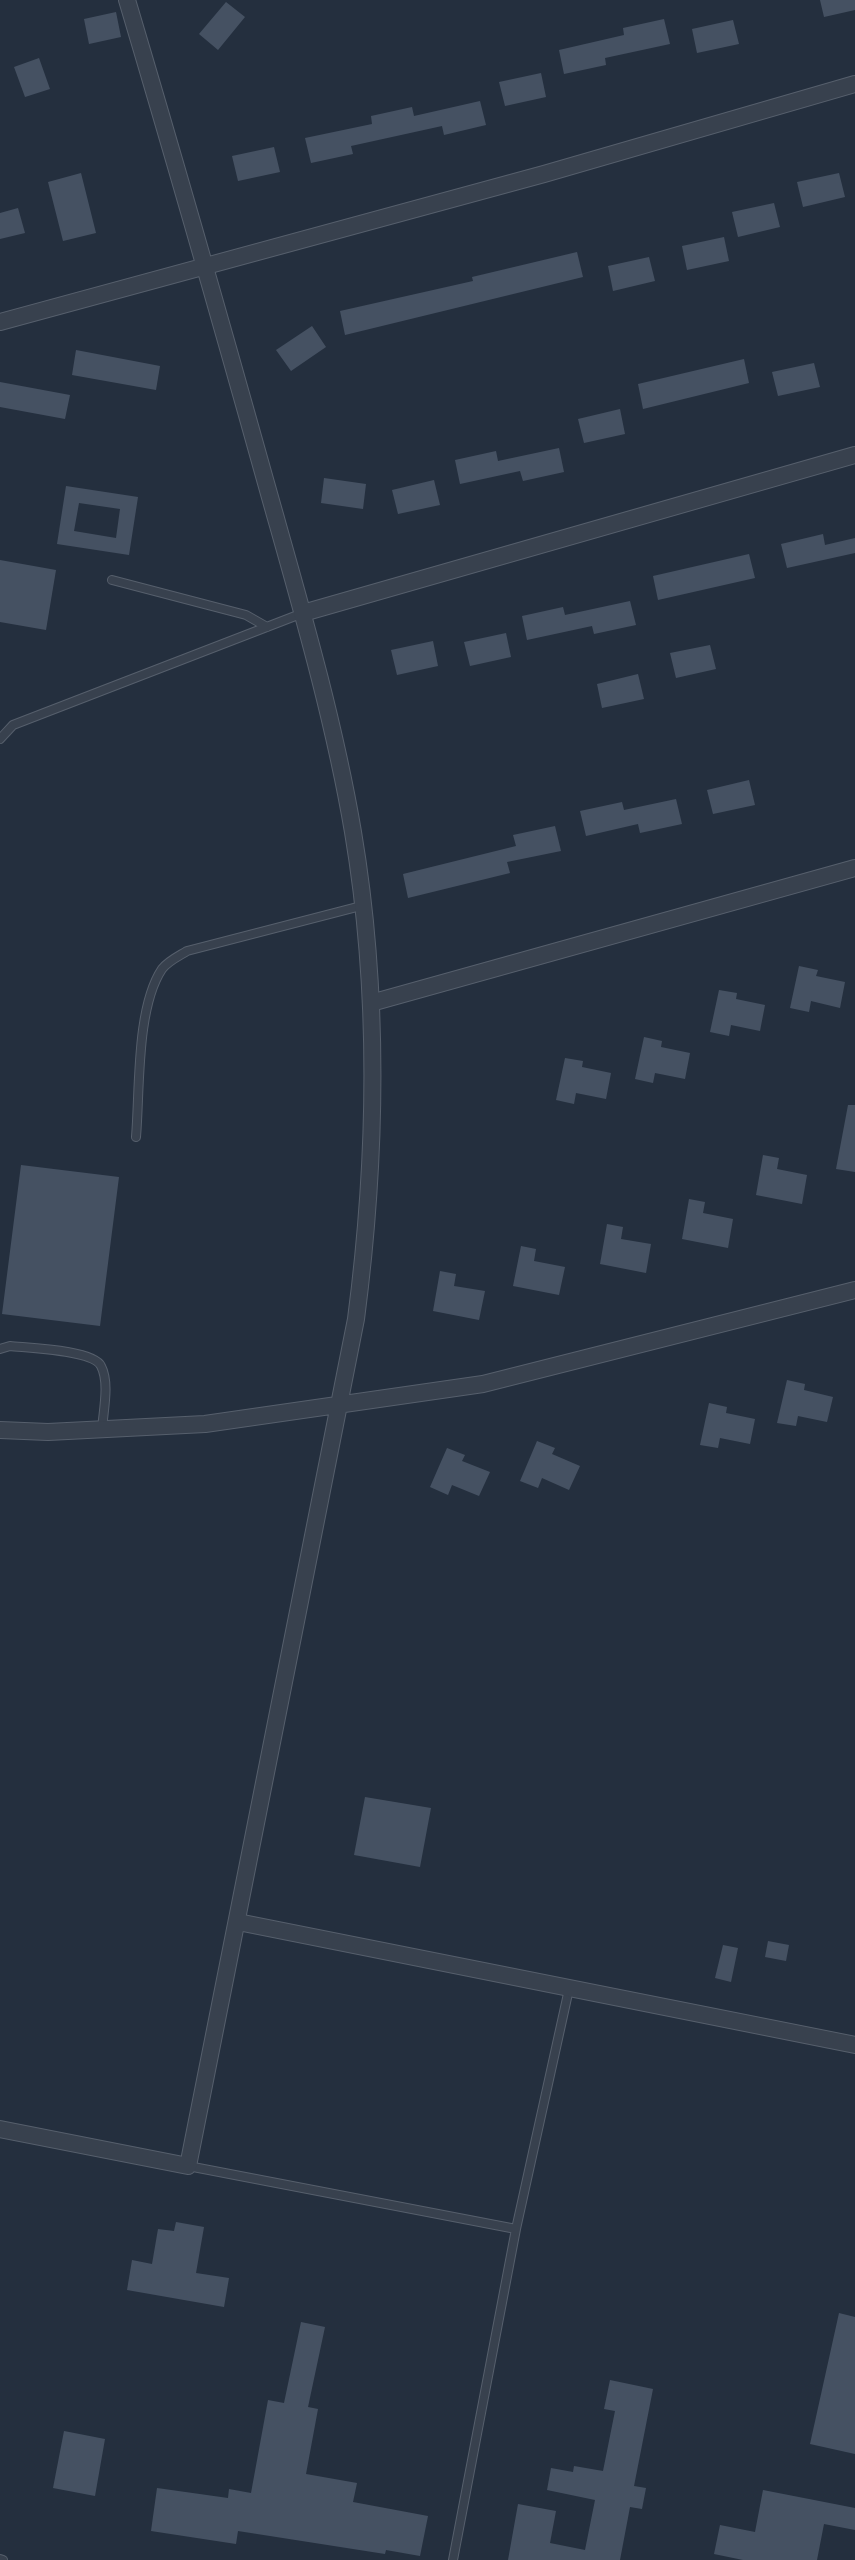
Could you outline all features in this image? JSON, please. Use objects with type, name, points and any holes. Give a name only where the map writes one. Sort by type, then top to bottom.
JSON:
[{"type":"street","points":[[0,2129],[188,2166],[339,1405],[368,1223],[373,1114],[371,1003],[353,832],[303,613],[127,0]]},
{"type":"street","points":[[0,322],[206,268],[855,84]]},
{"type":"street","points":[[303,613],[855,455]]},
{"type":"street","points":[[371,1003],[855,868]]},
{"type":"street","points":[[0,1430],[102,1431],[205,1424],[496,1381],[855,1290]]},
{"type":"street","points":[[238,1922],[855,2045]]},
{"type":"lane","points":[[112,580],[246,615],[267,627]]},
{"type":"lane","points":[[0,739],[13,725],[303,613]]},
{"type":"lane","points":[[136,1137],[146,1015],[155,982],[164,966],[187,951],[361,906]]},
{"type":"lane","points":[[0,1349],[10,1346],[90,1356],[101,1365],[104,1385],[102,1431]]},
{"type":"lane","points":[[453,2560],[516,2229],[569,1989]]},
{"type":"lane","points":[[188,2166],[516,2229]]},
{"type":"building","points":[[820,0],[855,0],[855,10],[824,17]]},
{"type":"building","points":[[226,2],[245,17],[218,50],[199,34]]},
{"type":"building","points":[[116,12],[121,37],[89,44],[84,19]]},
{"type":"building","points":[[664,19],[670,44],[605,58],[606,65],[564,74],[559,50],[624,35],[623,28]]},
{"type":"building","points":[[733,20],[739,44],[697,53],[692,29]]},
{"type":"building","points":[[39,58],[50,89],[25,97],[14,67]]},
{"type":"building","points":[[541,73],[546,97],[505,106],[499,82]]},
{"type":"building","points":[[480,101],[486,125],[444,135],[442,126],[351,146],[353,154],[311,163],[305,138],[372,124],[371,116],[412,107],[414,116]]},
{"type":"building","points":[[274,147],[280,172],[238,181],[232,156]]},
{"type":"building","points":[[81,173],[96,233],[63,241],[48,182]]},
{"type":"building","points":[[839,173],[845,197],[803,207],[797,182]]},
{"type":"building","points":[[774,203],[780,227],[738,237],[732,212]]},
{"type":"building","points":[[18,208],[25,233],[0,239],[0,213]]},
{"type":"building","points":[[724,237],[729,261],[687,270],[682,246]]},
{"type":"building","points":[[577,252],[583,277],[345,335],[340,311],[473,281],[472,277]]},
{"type":"building","points":[[649,257],[655,281],[613,291],[608,266]]},
{"type":"building","points":[[312,326],[326,347],[291,371],[276,350]]},
{"type":"building","points":[[76,350],[160,366],[156,390],[72,375]]},
{"type":"building","points":[[744,359],[749,383],[643,409],[638,384]]},
{"type":"building","points":[[814,363],[820,387],[778,396],[772,372]]},
{"type":"building","points":[[0,382],[70,395],[65,419],[0,407]]},
{"type":"building","points":[[620,409],[625,434],[584,443],[578,419]]},
{"type":"building","points":[[559,448],[564,472],[523,481],[520,471],[460,484],[455,460],[496,451],[498,461]]},
{"type":"building","points":[[324,478],[366,484],[363,509],[321,503]]},
{"type":"building","points":[[434,480],[440,505],[398,514],[392,490]]},
{"type":"building","points":[[66,486],[138,497],[129,555],[57,544]],"holes":[[[79,503],[120,509],[116,538],[74,531]]]},
{"type":"building","points":[[823,534],[825,545],[855,538],[855,553],[787,568],[781,544]]},
{"type":"building","points":[[749,554],[755,578],[658,600],[653,576]]},
{"type":"building","points":[[0,560],[56,570],[46,630],[0,622]]},
{"type":"building","points":[[630,601],[636,625],[594,634],[592,626],[527,640],[522,616],[563,607],[565,615]]},
{"type":"building","points":[[506,633],[511,657],[470,666],[464,642]]},
{"type":"building","points":[[433,641],[438,666],[397,675],[391,650]]},
{"type":"building","points":[[710,645],[716,669],[676,678],[670,653]]},
{"type":"building","points":[[638,674],[644,699],[602,708],[597,684]]},
{"type":"building","points":[[749,780],[755,805],[713,814],[707,790]]},
{"type":"building","points":[[676,799],[682,824],[640,833],[638,824],[586,836],[580,811],[622,802],[624,810]]},
{"type":"building","points":[[555,826],[561,851],[507,862],[510,873],[408,898],[403,874],[516,846],[513,835]]},
{"type":"building","points":[[799,966],[818,970],[816,976],[845,982],[840,1008],[811,1001],[809,1012],[790,1008]]},
{"type":"building","points":[[719,990],[737,993],[736,999],[765,1005],[760,1031],[731,1025],[729,1036],[710,1032]]},
{"type":"building","points":[[644,1037],[662,1041],[661,1047],[690,1053],[685,1079],[655,1073],[653,1083],[635,1079]]},
{"type":"building","points":[[565,1058],[583,1061],[582,1067],[611,1073],[606,1099],[576,1093],[574,1104],[556,1100]]},
{"type":"building","points":[[848,1105],[855,1105],[855,1172],[836,1169]]},
{"type":"building","points":[[763,1155],[779,1158],[777,1169],[807,1175],[802,1204],[756,1195]]},
{"type":"building","points":[[21,1165],[119,1177],[100,1326],[2,1314]]},
{"type":"building","points":[[689,1199],[705,1202],[703,1213],[733,1219],[728,1248],[682,1239]]},
{"type":"building","points":[[607,1224],[623,1227],[621,1239],[651,1244],[646,1273],[600,1264]]},
{"type":"building","points":[[521,1246],[536,1249],[534,1261],[565,1267],[559,1295],[513,1286]]},
{"type":"building","points":[[440,1271],[456,1274],[454,1286],[485,1291],[479,1320],[433,1311]]},
{"type":"building","points":[[787,1380],[805,1384],[804,1390],[833,1397],[827,1422],[798,1416],[796,1426],[777,1423]]},
{"type":"building","points":[[709,1403],[727,1407],[726,1413],[755,1419],[750,1444],[720,1438],[718,1448],[700,1445]]},
{"type":"building","points":[[537,1441],[555,1448],[552,1454],[580,1466],[569,1490],[542,1478],[538,1488],[520,1481]]},
{"type":"building","points":[[447,1448],[465,1455],[462,1461],[490,1472],[479,1496],[452,1485],[448,1495],[430,1487]]},
{"type":"building","points":[[365,1797],[431,1808],[420,1867],[354,1855]]},
{"type":"building","points":[[768,1941],[789,1945],[786,1961],[765,1957]]},
{"type":"building","points":[[723,1945],[738,1948],[731,1982],[715,1978]]},
{"type":"building","points":[[176,2222],[204,2227],[196,2273],[229,2278],[224,2307],[127,2290],[132,2260],[152,2264],[158,2229],[174,2231]]},
{"type":"building","points":[[839,2313],[855,2317],[855,2454],[810,2444]]},
{"type":"building","points":[[301,2322],[325,2327],[308,2407],[318,2409],[306,2474],[357,2483],[353,2502],[428,2516],[420,2556],[386,2550],[385,2554],[238,2531],[236,2544],[151,2531],[157,2488],[228,2498],[229,2489],[251,2493],[268,2400],[284,2403]]},
{"type":"building","points":[[610,2380],[653,2389],[634,2486],[646,2488],[642,2509],[630,2507],[620,2560],[508,2560],[518,2504],[556,2511],[550,2543],[585,2550],[595,2500],[547,2490],[551,2468],[573,2472],[574,2466],[603,2471],[615,2411],[604,2409]]},
{"type":"building","points":[[64,2431],[105,2439],[95,2496],[53,2488]]},
{"type":"building","points":[[763,2490],[855,2508],[855,2530],[824,2524],[817,2560],[743,2560],[714,2554],[720,2525],[755,2532]]}]
